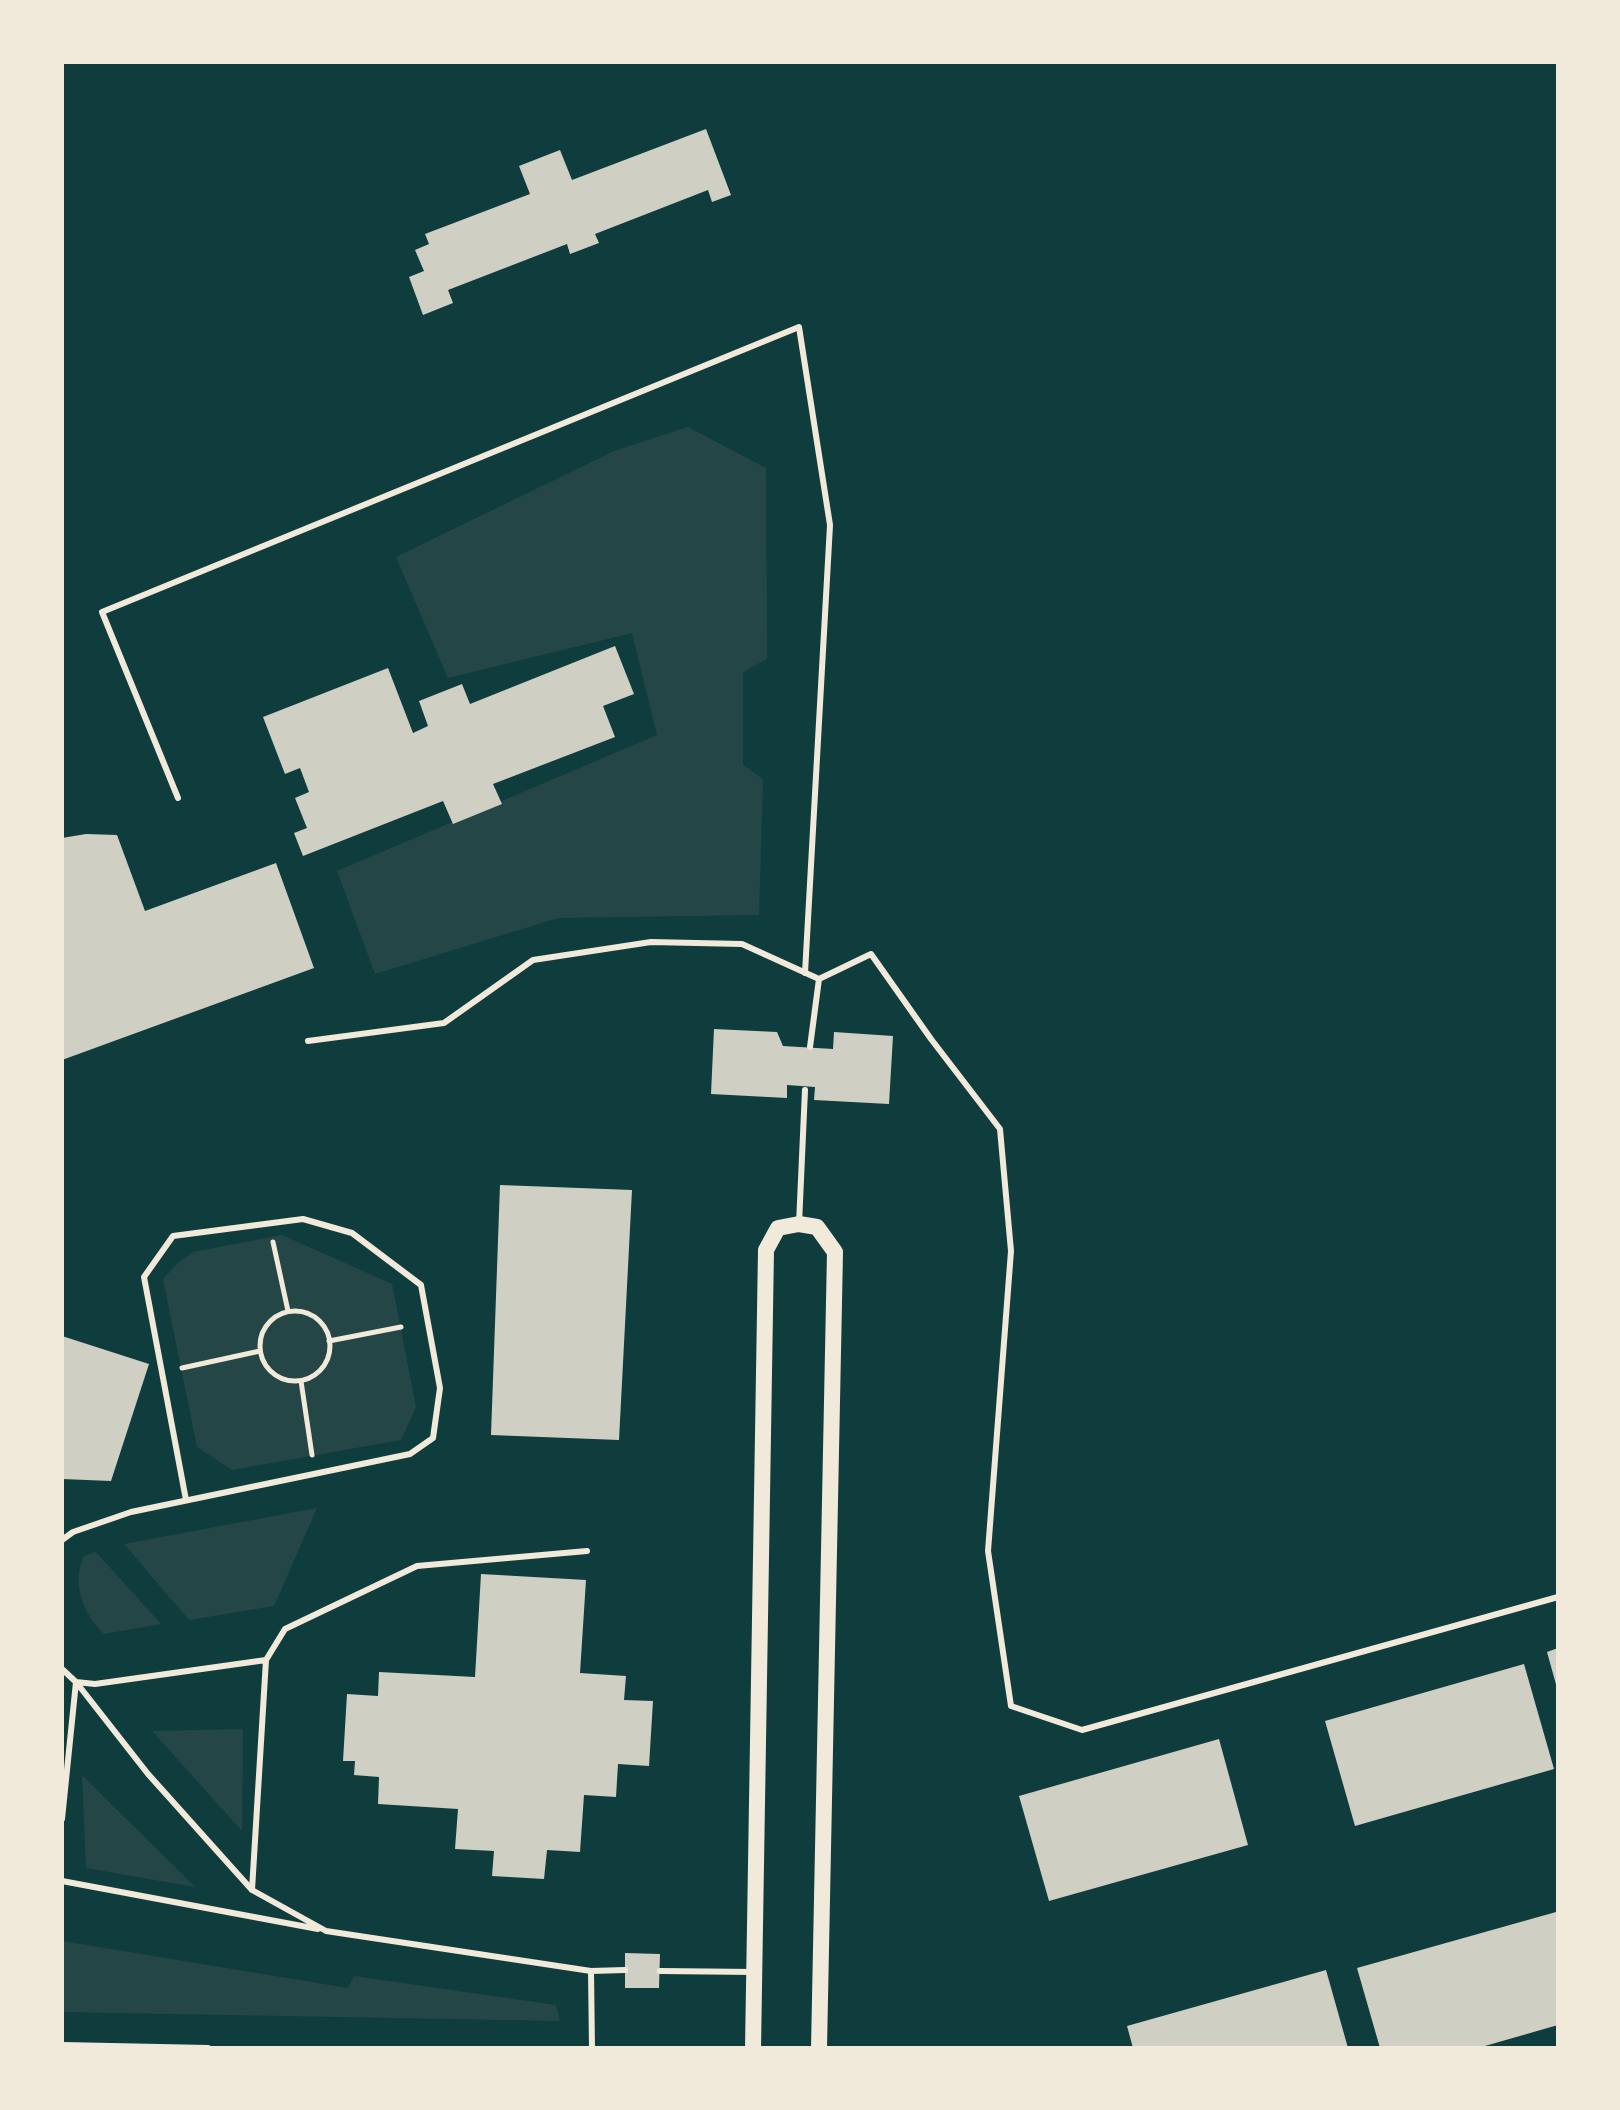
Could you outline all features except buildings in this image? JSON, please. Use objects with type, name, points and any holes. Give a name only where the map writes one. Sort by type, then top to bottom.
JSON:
[{"type":"main road","points":[[753,2048],[766,1250],[778,1228],[799,1224],[817,1227],[835,1252],[819,2048]]},
{"type":"lane","points":[[178,798],[102,612],[799,327],[830,525],[805,973]]},
{"type":"lane","points":[[308,1041],[444,1023],[533,960],[651,942],[742,944],[819,979],[871,954],[1000,1129],[1011,1251],[988,1551],[1011,1706],[1082,1730],[1558,1597]]},
{"type":"lane","points":[[810,1047],[819,979]]},
{"type":"lane","points":[[799,1224],[805,1090]]},
{"type":"lane","points":[[62,1540],[73,1532],[131,1512],[410,1454],[433,1438],[440,1388],[421,1285],[352,1233],[303,1219],[173,1236],[144,1277],[186,1500]]},
{"type":"lane","points":[[252,1890],[266,1660],[285,1629],[417,1566],[587,1551]]},
{"type":"lane","points":[[76,1682],[95,1684],[266,1660]]},
{"type":"lane","points":[[62,1669],[76,1682],[148,1774],[252,1890],[326,1931]]},
{"type":"lane","points":[[62,1819],[76,1682]]},
{"type":"lane","points":[[62,1707],[74,1707]]},
{"type":"lane","points":[[62,1881],[326,1931],[591,1971],[625,1970]]},
{"type":"lane","points":[[591,1971],[592,2048]]},
{"type":"lane","points":[[660,1971],[754,1972]]},
{"type":"lane","points":[[62,2045],[208,2048]]},
{"type":"path","points":[[272,1237],[288,1311]]},
{"type":"path","points":[[288,1311],[311,1315],[326,1331],[329,1341],[326,1362],[320,1370],[301,1381],[279,1377],[263,1362],[260,1351],[260,1340],[270,1321],[288,1311]]},
{"type":"path","points":[[329,1341],[401,1327]]},
{"type":"path","points":[[181,1368],[260,1351]]},
{"type":"path","points":[[301,1381],[313,1456]]},
{"type":"shaded area","points":[[688,427],[766,468],[767,659],[743,672],[743,765],[763,779],[759,915],[558,918],[375,974],[337,871],[657,735],[632,633],[448,678],[396,557],[614,451]]},
{"type":"shaded area","points":[[282,1235],[392,1284],[416,1407],[401,1440],[232,1470],[197,1447],[163,1279],[193,1252]]},
{"type":"shaded area","points":[[317,1508],[274,1606],[189,1620],[124,1544]]},
{"type":"shaded area","points":[[96,1552],[161,1624],[104,1634],[85,1608],[79,1587],[84,1556]]},
{"type":"shaded area","points":[[243,1729],[242,1831],[152,1731]]},
{"type":"shaded area","points":[[82,1775],[195,1887],[86,1868]]},
{"type":"shaded area","points":[[62,1941],[348,1988],[354,1976],[556,2005],[560,2021],[62,2012]]}]
